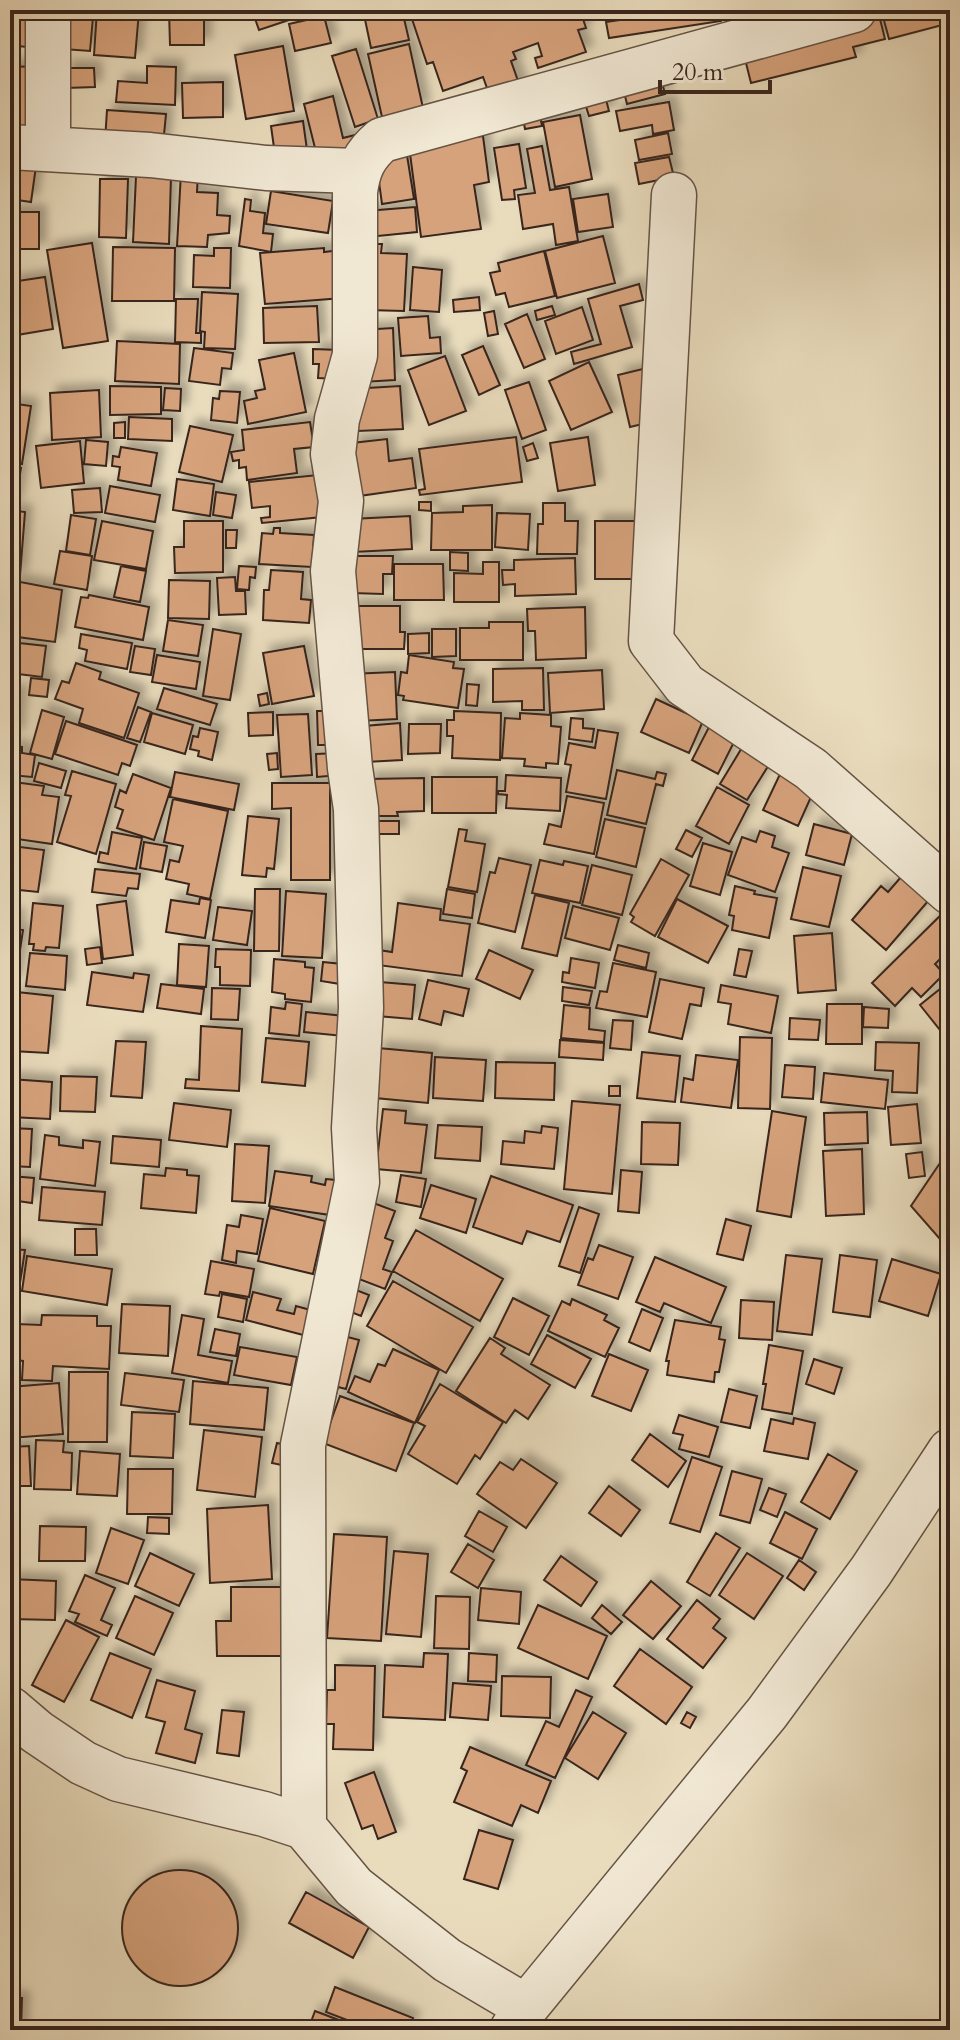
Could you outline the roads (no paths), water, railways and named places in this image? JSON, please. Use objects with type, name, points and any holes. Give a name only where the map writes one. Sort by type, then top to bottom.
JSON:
[{"type":"street","points":[[48,10],[29,148],[150,155],[266,168],[358,171]]},
{"type":"street","points":[[304,1827],[303,1445],[357,1182],[354,1128],[361,1008],[356,809],[333,571],[341,501],[333,454],[337,419],[355,355],[355,192],[358,171],[368,152],[382,140],[854,10]]},
{"type":"street","points":[[674,195],[651,641],[685,685],[811,769],[950,892]]},
{"type":"street","points":[[10,1709],[37,1732],[83,1763],[118,1779],[264,1814],[304,1827],[354,1887],[519,2018],[767,1713],[871,1571],[950,1451]]}]
